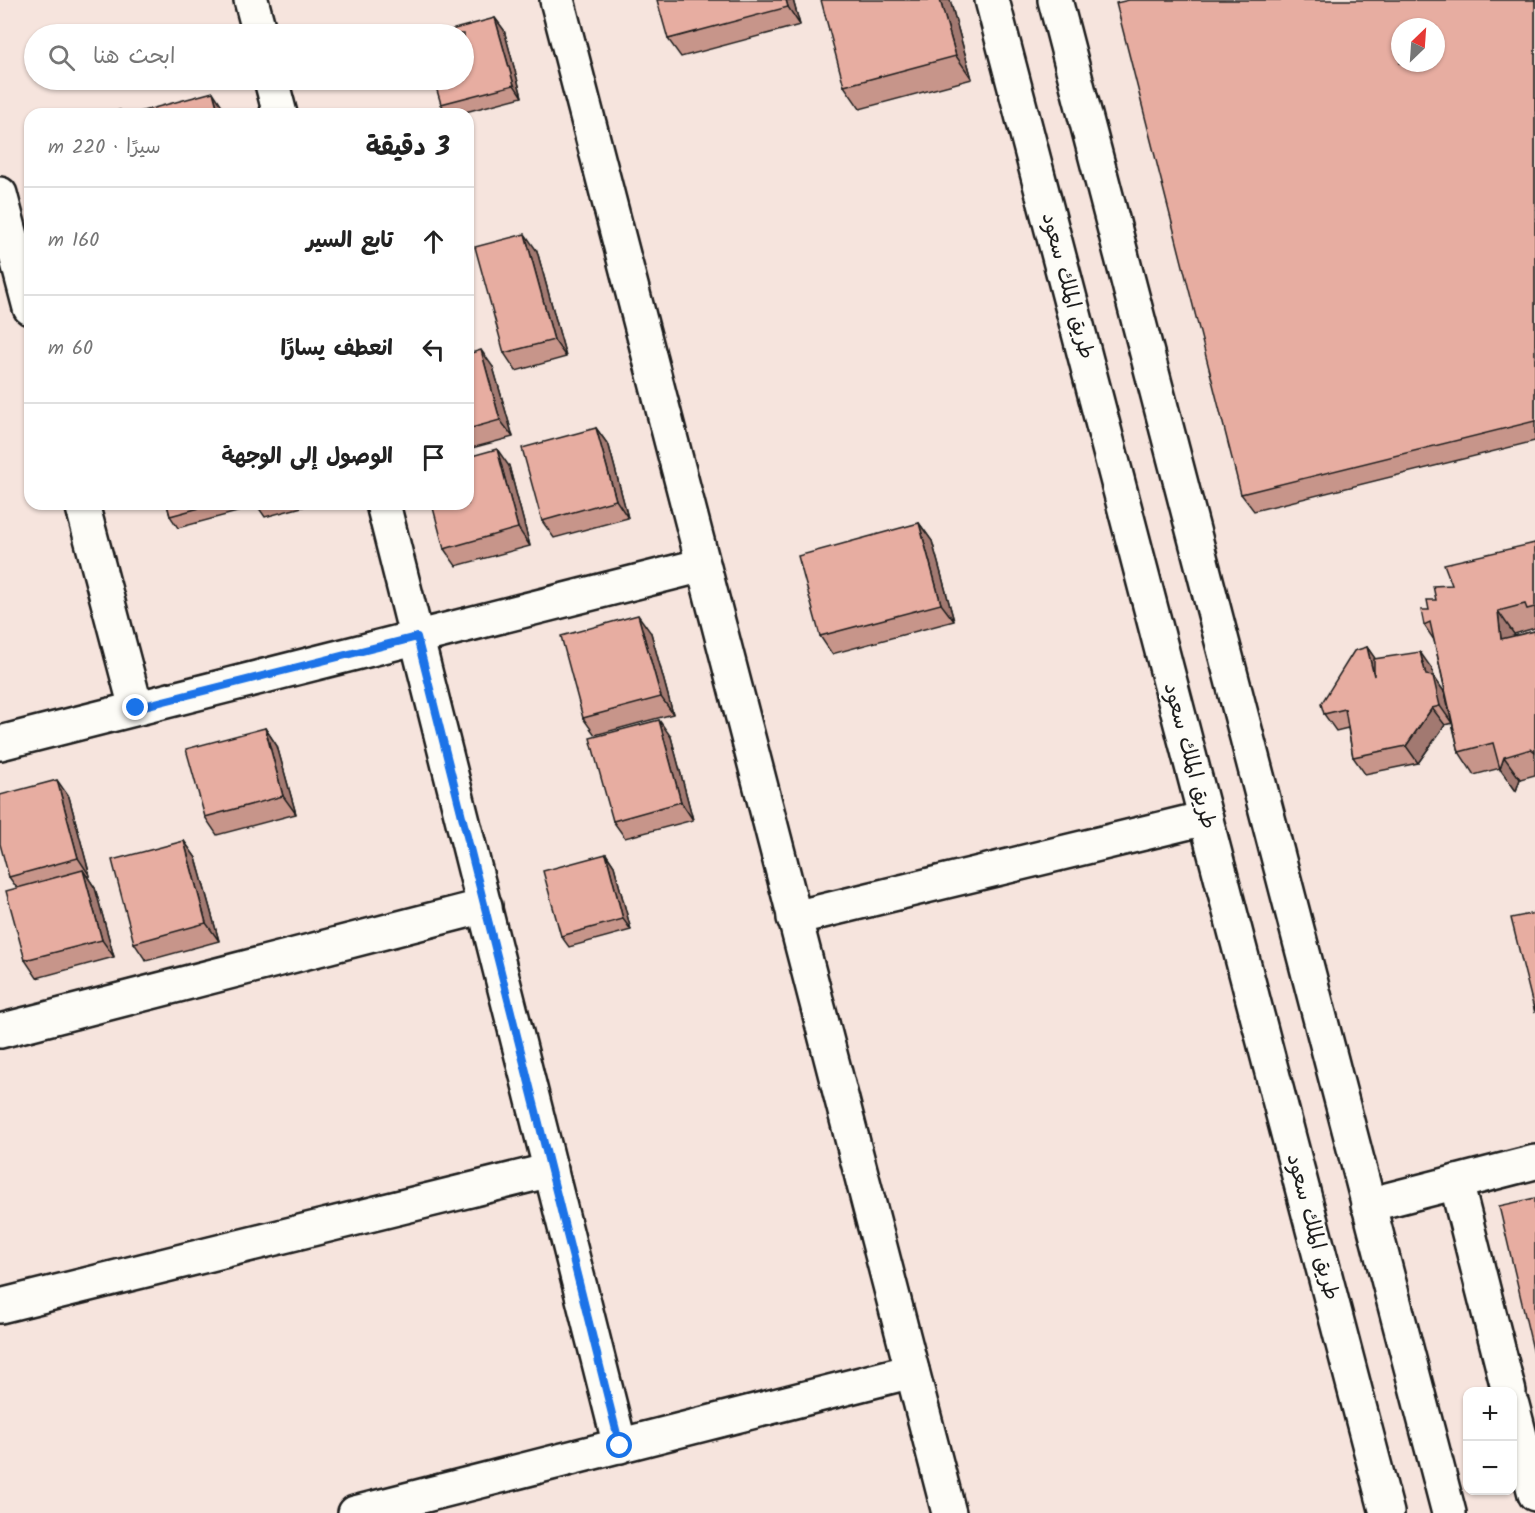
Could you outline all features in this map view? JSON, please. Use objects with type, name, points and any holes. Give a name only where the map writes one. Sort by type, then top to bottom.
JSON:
[{"type":"street","points":[[251,0],[257,24]]},
{"type":"street","points":[[557,0],[949,1513]]},
{"type":"street","name":"طريق الملك سعود","points":[[992,0],[1387,1513]]},
{"type":"street","points":[[1055,0],[1449,1513]]},
{"type":"street","points":[[274,90],[278,108]]},
{"type":"street","points":[[0,194],[24,285]]},
{"type":"street","points":[[84,510],[136,708]]},
{"type":"street","points":[[385,510],[620,1446]]},
{"type":"street","points":[[0,742],[703,565]]},
{"type":"street","points":[[794,918],[1206,818]]},
{"type":"street","points":[[0,1031],[485,906]]},
{"type":"street","points":[[1368,1205],[1535,1162]]},
{"type":"street","points":[[0,1306],[551,1170]]},
{"type":"street","points":[[1456,1182],[1508,1387]]},
{"type":"street","points":[[354,1513],[912,1371]]},
{"type":"street","points":[[1517,1424],[1535,1494]]},
{"type":"building","points":[[657,0],[786,0],[788,7],[668,39]]},
{"type":"building","points":[[821,0],[940,0],[956,56],[844,86]]},
{"type":"building","points":[[1129,0],[1535,0],[1535,421],[1241,494],[1116,3]]},
{"type":"building","points":[[495,18],[514,85],[441,104],[437,90],[474,90],[473,24]]},
{"type":"building","points":[[213,92],[217,108],[154,108]]},
{"type":"building","points":[[525,234],[554,340],[504,353],[475,247]]},
{"type":"building","points":[[481,350],[500,420],[474,427],[474,352]]},
{"type":"building","points":[[596,428],[616,500],[542,521],[522,448]]},
{"type":"building","points":[[497,449],[518,528],[444,549],[434,510],[474,510],[474,455]]},
{"type":"building","points":[[168,510],[192,510],[170,516]]},
{"type":"building","points":[[919,523],[941,604],[820,636],[798,556]]},
{"type":"building","points":[[1535,543],[1535,607],[1527,609],[1525,604],[1498,611],[1501,639],[1535,631],[1535,752],[1531,749],[1504,757],[1500,769],[1493,743],[1459,752],[1430,622],[1424,625],[1421,610],[1429,610],[1427,600],[1436,600],[1433,586],[1452,585],[1444,564]]},
{"type":"building","points":[[638,615],[661,697],[583,718],[561,636]]},
{"type":"building","points":[[1367,647],[1374,676],[1374,659],[1420,652],[1426,675],[1433,676],[1440,706],[1432,708],[1406,746],[1353,757],[1345,709],[1324,714],[1321,704],[1354,651]]},
{"type":"building","points":[[659,720],[681,802],[613,821],[590,738]]},
{"type":"building","points":[[265,728],[283,796],[205,817],[186,749]]},
{"type":"building","points":[[57,780],[78,858],[9,877],[0,844],[0,795]]},
{"type":"building","points":[[184,841],[206,923],[134,943],[112,860]]},
{"type":"building","points":[[606,854],[623,919],[561,936],[543,871]]},
{"type":"building","points":[[83,870],[102,940],[25,960],[6,891]]},
{"type":"building","points":[[1535,913],[1535,1013],[1511,918]]},
{"type":"building","points":[[1535,1198],[1535,1353],[1534,1354],[1499,1206]]},
{"type":"route","points":[[136,708],[417,637],[620,1446]]}]
